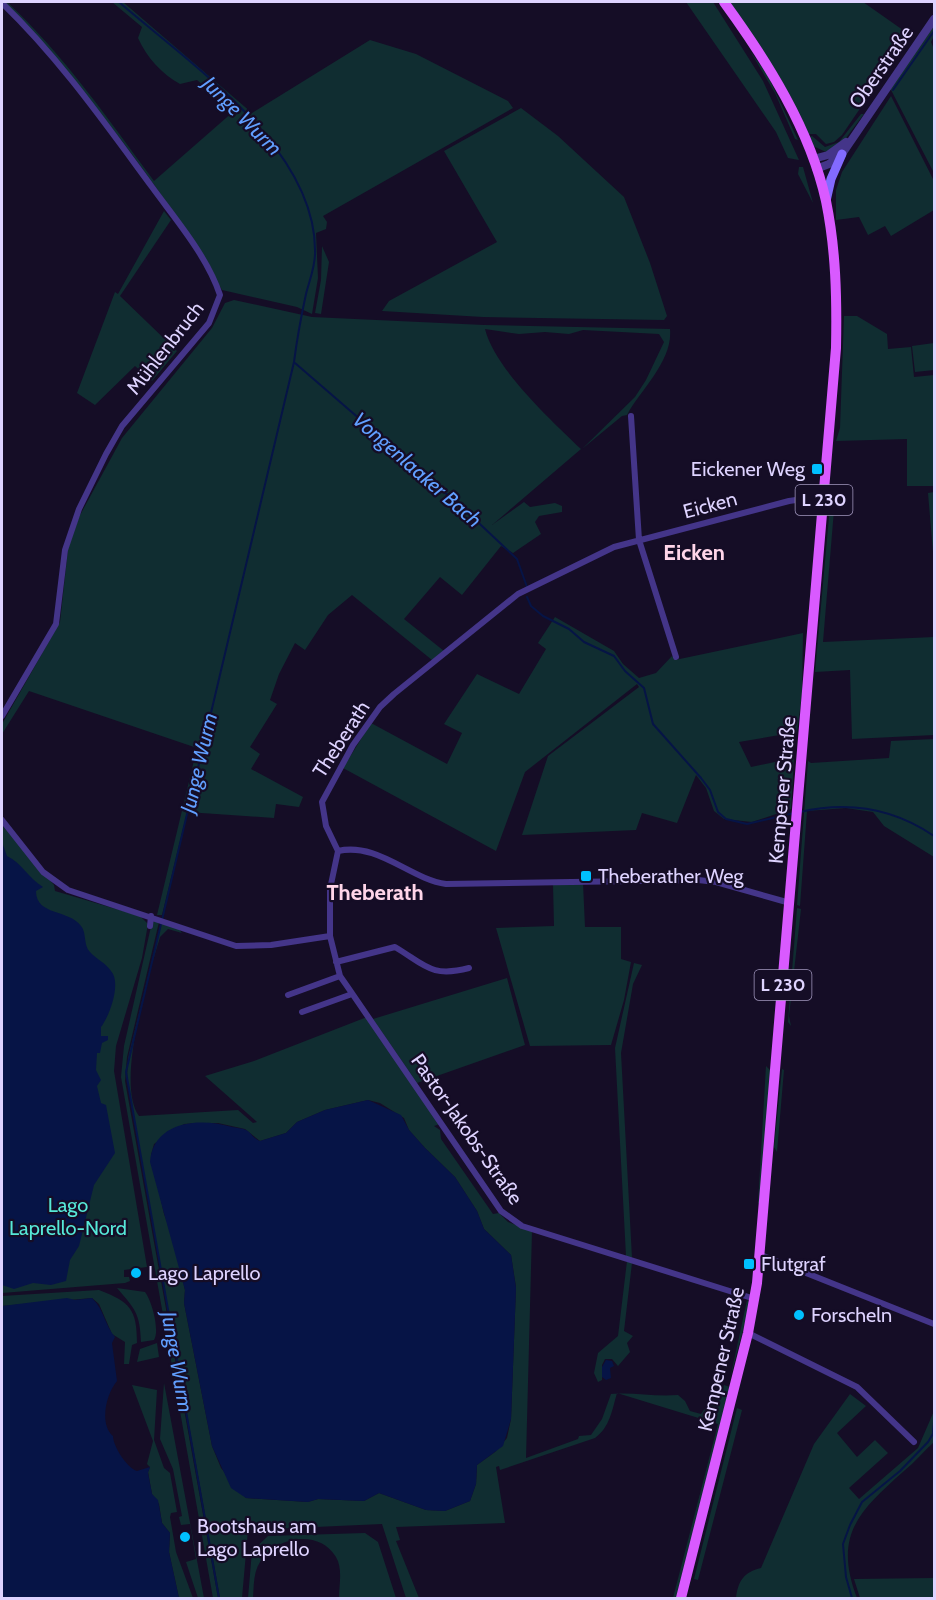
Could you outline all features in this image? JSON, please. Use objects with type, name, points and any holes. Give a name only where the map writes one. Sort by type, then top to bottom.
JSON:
[{"type":"main road","name":"Kempener Straße","points":[[681,1599],[748,1333],[761,1255],[837,348],[835,268],[826,201],[815,164],[769,68],[724,2]]},
{"type":"main road","points":[[826,201],[831,179],[842,154]]},
{"type":"street","name":"Mühlenbruch","points":[[2,3],[44,45],[93,107],[182,228],[220,295],[209,323],[122,426],[106,454],[79,509],[65,550],[56,624],[2,716]]},
{"type":"street","name":"Oberstraße","points":[[854,133],[934,19]]},
{"type":"street","points":[[815,164],[840,149],[854,133]]},
{"type":"street","points":[[815,164],[829,164],[842,154],[854,133]]},
{"type":"street","points":[[631,416],[639,540],[676,657]]},
{"type":"street","name":"Eicken","points":[[527,589],[614,547],[789,501],[825,496]]},
{"type":"street","name":"Theberath","points":[[338,851],[326,826],[322,802],[364,729],[394,694],[527,589]]},
{"type":"street","points":[[2,820],[43,872],[60,886],[165,920],[229,944],[244,947],[330,936],[330,889],[338,851],[348,849],[394,861],[431,880],[446,884],[698,880],[716,882],[790,903]]},
{"type":"street","points":[[150,926],[154,917]]},
{"type":"street","name":"Pastor-Jakobs-Straße","points":[[330,936],[340,976],[501,1211],[514,1223],[755,1299]]},
{"type":"street","points":[[336,962],[395,947],[423,966],[438,972],[448,973],[469,968]]},
{"type":"street","points":[[288,995],[340,976]]},
{"type":"street","points":[[302,1012],[352,994]]},
{"type":"street","points":[[761,1255],[934,1324]]},
{"type":"street","points":[[748,1333],[857,1387],[914,1442]]},
{"type":"green space","points":[[3,2],[7,2],[48,44],[154,181],[234,111],[197,80],[180,84],[161,70],[150,59],[138,38],[142,27],[112,2],[123,2],[252,113],[370,40],[416,54],[508,101],[513,108],[323,216],[327,222],[326,229],[316,233],[318,278],[312,314],[297,307],[222,290],[199,251],[122,141],[50,52]]},
{"type":"green space","points":[[686,2],[713,2],[763,81],[799,160],[788,158],[776,132]]},
{"type":"green space","points":[[729,2],[863,2],[910,35],[842,135],[834,142],[826,144],[816,134],[808,134],[779,76]]},
{"type":"green space","points":[[934,26],[934,36],[931,42],[934,49],[934,173],[890,88]]},
{"type":"green space","points":[[750,51],[767,74],[798,140],[795,139],[775,93]]},
{"type":"green space","points":[[891,96],[934,181],[934,210],[891,236],[885,226],[868,235],[859,217],[836,220],[836,190],[842,172]]},
{"type":"green space","points":[[521,108],[558,136],[624,197],[650,263],[667,316],[664,320],[483,317],[382,311],[389,301],[497,242],[444,151]]},
{"type":"green space","points":[[861,114],[864,114],[843,142],[826,152],[813,146],[809,137],[812,136],[825,147],[839,142]]},
{"type":"green space","points":[[799,167],[803,167],[813,203],[798,174]]},
{"type":"green space","points":[[164,211],[171,220],[120,296],[177,351],[152,381],[135,366],[95,405],[77,393],[115,292],[118,294]]},
{"type":"green space","points":[[322,246],[329,262],[321,314],[315,313],[321,280]]},
{"type":"green space","points":[[234,300],[312,317],[484,325],[670,329],[670,341],[667,352],[655,374],[627,415],[622,416],[582,449],[635,397],[646,380],[664,342],[659,334],[583,330],[569,334],[545,332],[519,334],[485,329],[500,361],[512,377],[540,409],[581,449],[492,525],[524,502],[530,507],[555,503],[562,506],[562,512],[539,516],[535,522],[541,534],[513,553],[501,546],[462,595],[440,577],[404,619],[444,651],[432,660],[352,595],[328,615],[305,650],[295,643],[279,674],[270,700],[277,704],[250,747],[260,754],[251,769],[303,797],[299,807],[276,804],[274,818],[187,812],[162,915],[157,915],[197,748],[29,691],[2,734],[2,724],[60,622],[68,549],[79,517],[122,438],[212,328],[225,303]]},
{"type":"green space","points":[[844,316],[857,316],[887,334],[888,349],[911,347],[914,377],[934,375],[934,486],[907,486],[907,439],[836,441],[840,428]]},
{"type":"green space","points":[[934,343],[934,370],[915,372],[912,346]]},
{"type":"green space","points":[[934,492],[934,564],[928,493]]},
{"type":"green space","points":[[835,498],[823,642],[934,637],[934,735],[852,739],[850,670],[815,672],[830,506]]},
{"type":"green space","points":[[555,617],[614,651],[623,664],[639,678],[656,673],[672,656],[675,660],[803,633],[802,694],[797,732],[739,742],[751,767],[794,758],[791,809],[752,822],[724,819],[714,811],[706,788],[696,775],[677,823],[642,813],[636,830],[522,835],[548,756],[639,687],[637,684],[525,772],[496,851],[343,768],[371,723],[447,764],[462,733],[444,724],[477,674],[519,694],[546,649],[538,643]]},
{"type":"green space","points":[[934,739],[934,857],[884,826],[873,812],[846,808],[807,811],[800,906],[797,905],[808,761],[811,763],[889,758],[891,741]]},
{"type":"green space","name":"Lago Laprello-Nord","points":[[2,825],[54,885],[55,891],[140,916],[148,924],[142,958],[116,1046],[114,1071],[147,1267],[124,1270],[124,1277],[129,1277],[130,1281],[125,1283],[2,1293]]},
{"type":"green space","points":[[583,883],[585,927],[621,927],[621,959],[631,962],[624,1000],[611,1045],[530,1046],[496,928],[554,926],[553,884]]},
{"type":"green space","points":[[797,908],[801,909],[789,1016],[791,1026],[788,1022]]},
{"type":"green space","points":[[152,922],[159,922],[127,1057],[125,1081],[218,1598],[213,1598],[121,1077],[124,1046]]},
{"type":"green space","points":[[161,923],[179,929],[182,933],[168,929],[160,937],[142,1002],[132,1055],[131,1079],[133,1100],[139,1116],[238,1110],[253,1123],[257,1122],[205,1076],[254,1061],[367,1017],[440,1124],[434,1126],[440,1130],[441,1139],[493,1214],[499,1213],[508,1222],[532,1231],[526,1458],[578,1439],[579,1436],[591,1435],[602,1419],[611,1394],[617,1394],[612,1412],[604,1429],[595,1438],[500,1470],[499,1466],[496,1467],[505,1523],[396,1527],[400,1540],[396,1541],[419,1598],[406,1598],[382,1524],[248,1530],[242,1598],[220,1598],[127,1079],[128,1058]],"holes":[[[368,1100],[380,1103],[404,1118],[409,1130],[455,1177],[477,1211],[484,1229],[511,1255],[516,1287],[511,1419],[507,1438],[495,1452],[477,1465],[476,1484],[470,1501],[445,1511],[426,1510],[379,1493],[364,1501],[318,1499],[308,1502],[246,1498],[221,1468],[212,1446],[184,1303],[185,1290],[172,1235],[164,1214],[151,1155],[154,1144],[184,1124],[197,1123],[218,1123],[245,1129],[260,1141],[286,1133],[297,1122],[325,1110]]]},
{"type":"green space","points":[[634,963],[642,965],[633,984],[621,1053],[632,1258],[626,1256],[615,1048]]},
{"type":"green space","points":[[507,978],[525,1045],[417,1083],[373,1019]]},
{"type":"green space","points":[[766,1066],[771,1071],[761,1204],[758,1203]]},
{"type":"green space","points":[[782,1069],[784,1070],[777,1152],[774,1147]]},
{"type":"green space","points":[[627,1261],[632,1263],[624,1331],[633,1336],[627,1343],[630,1352],[618,1366],[612,1359],[605,1359],[602,1365],[602,1380],[598,1382],[594,1373],[598,1353],[618,1336]]},
{"type":"green space","points":[[117,1288],[145,1292],[154,1316],[156,1336],[154,1340],[141,1342],[138,1318]]},
{"type":"green space","points":[[99,1290],[125,1303],[133,1314],[137,1343],[132,1345],[129,1364],[124,1364],[125,1342],[112,1334],[99,1304],[92,1298],[2,1306],[2,1296]]},
{"type":"green space","points":[[747,1300],[750,1304],[730,1379]]},
{"type":"green space","points":[[157,1343],[159,1357],[137,1362],[140,1349]]},
{"type":"green space","points":[[164,1383],[204,1598],[198,1598],[186,1562],[196,1559],[190,1524],[181,1525],[179,1517],[182,1516],[173,1469],[160,1439]]},
{"type":"green space","points":[[132,1385],[157,1390],[154,1440],[164,1468],[170,1473],[177,1512],[171,1513],[170,1517],[176,1552],[193,1598],[179,1598],[169,1552],[170,1533],[162,1523],[159,1504],[152,1494],[148,1472],[150,1467],[147,1464],[153,1441]]},
{"type":"green space","points":[[724,1385],[730,1387],[676,1598],[673,1598],[718,1424],[619,1394],[678,1395],[685,1401],[690,1411],[701,1414],[706,1407],[709,1395],[720,1392]]},
{"type":"green space","points":[[850,1394],[866,1406],[837,1433],[857,1457],[875,1440],[888,1453],[849,1488],[859,1499],[918,1448],[934,1411],[934,1442],[874,1499],[855,1526],[849,1541],[848,1557],[850,1576],[857,1598],[736,1598],[743,1578],[750,1572],[761,1568],[814,1444]]},
{"type":"green space","points":[[737,1408],[742,1410],[698,1580],[694,1579]]},
{"type":"green space","points":[[365,1533],[378,1542],[396,1598],[339,1598],[340,1572],[336,1557],[319,1542],[297,1539],[286,1542],[267,1553],[256,1571],[253,1598],[248,1598],[252,1551],[268,1536]]},
{"type":"green space","points":[[934,1578],[934,1598],[860,1598],[854,1579]]},
{"type":"shaded area","name":"Lago Laprello-Nord","points":[[2,842],[7,856],[43,887],[36,891],[41,905],[69,917],[81,926],[88,949],[109,968],[115,983],[111,1008],[101,1027],[101,1036],[108,1036],[108,1040],[102,1043],[100,1053],[97,1053],[96,1070],[101,1080],[97,1086],[101,1103],[106,1105],[115,1153],[94,1185],[79,1246],[70,1260],[66,1281],[51,1285],[33,1283],[14,1289],[2,1285]]},
{"type":"shaded area","points":[[368,1100],[401,1115],[409,1130],[455,1177],[477,1211],[484,1229],[511,1255],[516,1288],[511,1419],[503,1446],[477,1465],[476,1484],[470,1501],[445,1511],[426,1510],[379,1493],[364,1501],[318,1499],[308,1502],[246,1498],[231,1488],[212,1446],[184,1303],[185,1290],[150,1162],[153,1148],[160,1138],[169,1130],[180,1125],[206,1122],[219,1124],[246,1130],[260,1141],[286,1133],[297,1122],[325,1110]]},
{"type":"shaded area","name":"Lago Laprello","points":[[67,1298],[75,1300],[92,1298],[115,1337],[112,1343],[117,1381],[107,1401],[106,1424],[118,1451],[129,1466],[137,1471],[150,1467],[148,1473],[152,1494],[158,1500],[162,1523],[170,1533],[169,1552],[179,1598],[2,1598],[2,1306]]},
{"type":"shaded area","points":[[606,1360],[612,1361],[614,1366],[610,1368],[611,1378],[606,1380],[602,1377],[602,1367]]},
{"type":"waterway","name":"Junge Wurm","points":[[119,2],[213,81],[273,144],[296,179],[310,216],[315,254],[302,311],[294,362],[126,1072],[219,1598]]},
{"type":"waterway","points":[[893,90],[934,31]]},
{"type":"waterway","name":"Vongenlaaker Bach","points":[[295,363],[465,510],[517,559],[527,587]]},
{"type":"waterway","name":"Vongenlaaker Bach","points":[[527,597],[531,606],[543,616],[569,629],[584,642],[614,656],[625,671],[644,688],[653,724],[701,778],[710,790],[718,812],[726,819],[747,824],[794,813]]},
{"type":"waterway","name":"Vongenlaaker Bach","points":[[800,812],[835,807],[870,809],[903,819],[934,836]]},
{"type":"waterway","points":[[933,1432],[934,1422]]},
{"type":"waterway","points":[[852,1598],[846,1577],[843,1544],[850,1525],[862,1502],[900,1471],[928,1442],[934,1432]]},
{"type":"place","name":"Eickener Weg","points":[[817,469]]},
{"type":"place","name":"Theberather Weg","points":[[586,876]]},
{"type":"place","name":"Flutgraf","points":[[749,1264]]},
{"type":"place","name":"Lago Laprello","points":[[136,1273]]},
{"type":"place","name":"Forscheln","points":[[799,1315]]},
{"type":"place","name":"Bootshaus am Lago Laprello","points":[[185,1537]]},
{"type":"district","name":"Eicken","points":[[694,552]]},
{"type":"district","name":"Theberath","points":[[375,892]]}]
